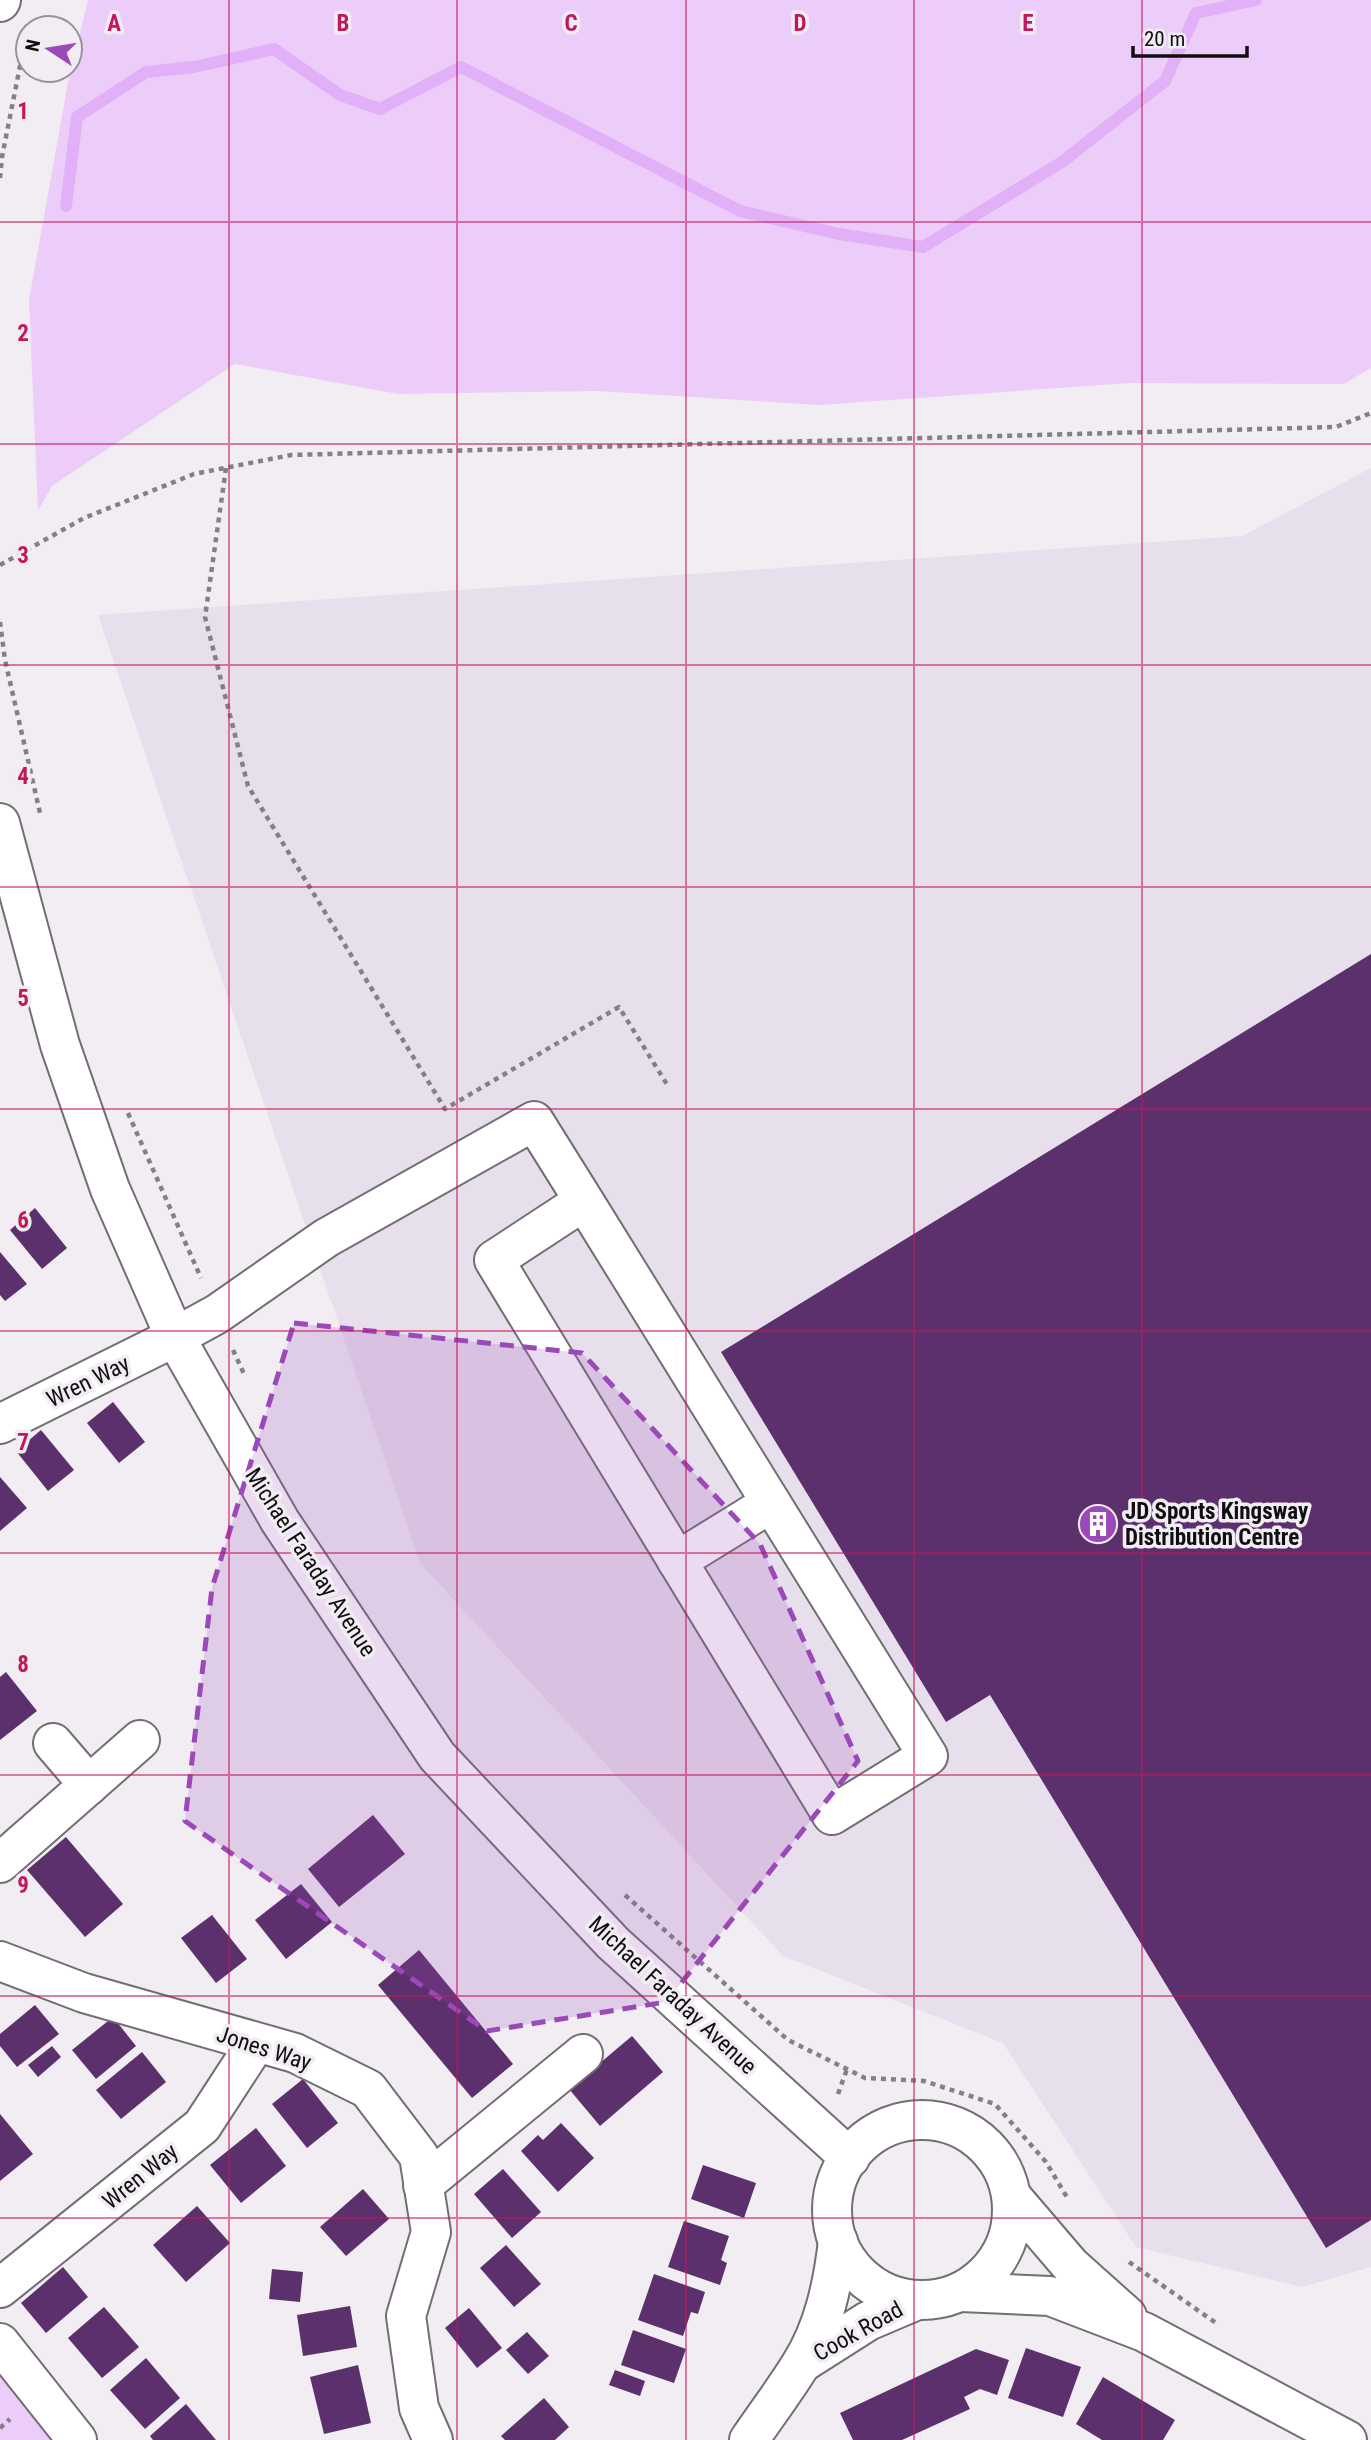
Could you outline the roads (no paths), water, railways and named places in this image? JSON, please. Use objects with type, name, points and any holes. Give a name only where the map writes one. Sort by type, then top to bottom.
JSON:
[{"type":"street","name":"Michael Faraday Avenue","points":[[0,822],[65,1058],[110,1189],[175,1338],[280,1521],[437,1756],[613,1943],[849,2158]]},
{"type":"street","name":"Wren Way","points":[[0,1424],[175,1338],[217,1314],[326,1238],[534,1121],[584,1200]]},
{"type":"street","points":[[584,1200],[928,1756],[832,1815],[494,1260],[584,1200]]},
{"type":"street","points":[[677,1561],[771,1503]]},
{"type":"street","points":[[0,1863],[140,1740]]},
{"type":"street","points":[[52,1743],[89,1785]]},
{"type":"street","name":"Jones Way","points":[[0,1961],[84,1993],[295,2053],[368,2089],[419,2156],[431,2232],[407,2316],[419,2408],[433,2440]]},
{"type":"street","name":"Wren Way","points":[[0,2288],[202,2126],[256,2043]]},
{"type":"street","points":[[423,2185],[583,2054]]},
{"type":"street","points":[[1012,2197],[1013,2218],[1004,2248],[987,2274],[961,2292],[946,2298],[915,2301],[884,2292],[866,2281],[845,2258],[834,2231],[832,2200],[841,2169],[861,2143],[888,2126],[917,2119],[949,2123],[971,2133],[994,2154],[1012,2197],[1071,2266],[1144,2332]]},
{"type":"street","name":"Cook Road","points":[[749,2440],[802,2363],[819,2328],[833,2283],[838,2241]]},
{"type":"street","points":[[961,2292],[1050,2297],[1144,2332],[1337,2435],[1371,2425]]},
{"type":"street","name":"Cook Road","points":[[802,2363],[868,2321],[915,2301]]},
{"type":"street","points":[[0,2343],[77,2440]]},
{"type":"waterway","points":[[66,206],[77,117],[146,72],[194,67],[274,49],[340,95],[380,109],[461,67],[740,211],[839,234],[923,247],[1062,162],[1165,81],[1196,13],[1256,0]]},
{"type":"place","name":"JD Sports Kingsway Distribution Centre","points":[[1098,1524]]}]
